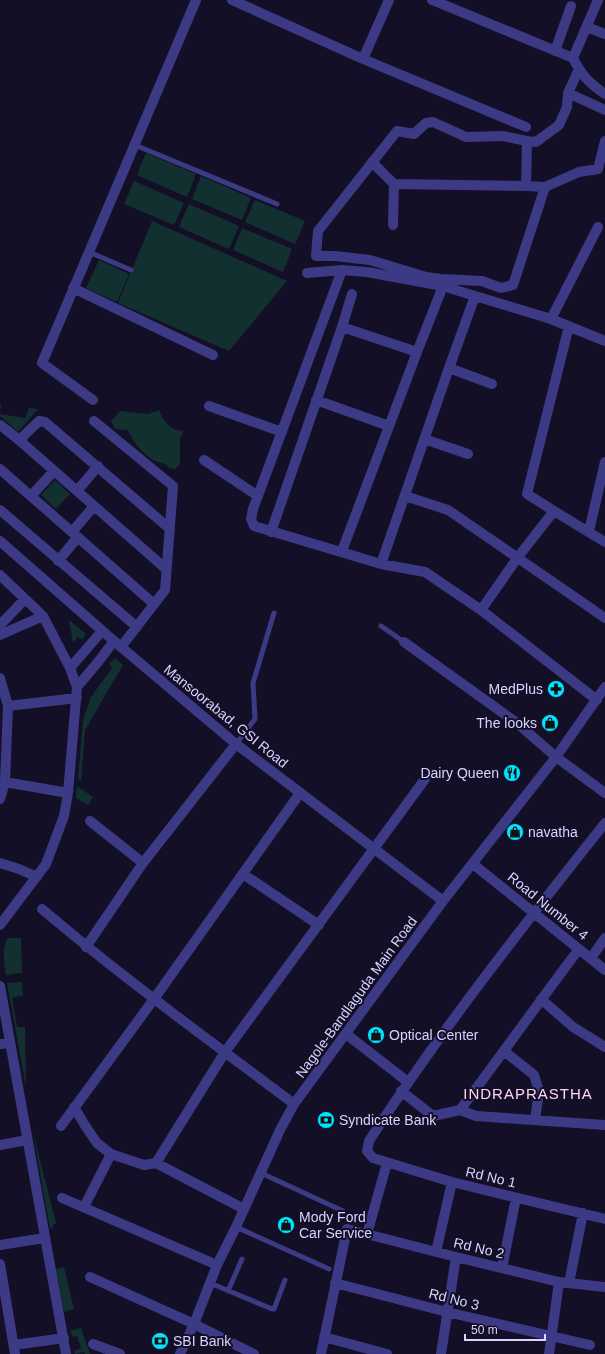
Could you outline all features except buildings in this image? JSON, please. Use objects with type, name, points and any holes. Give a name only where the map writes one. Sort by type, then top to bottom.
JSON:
[{"type":"street","points":[[93,400],[42,363],[196,0]]},
{"type":"street","points":[[232,0],[363,59],[526,127]]},
{"type":"street","points":[[363,59],[389,0]]},
{"type":"street","points":[[432,0],[573,58],[589,83],[605,94]]},
{"type":"street","points":[[573,58],[598,0]]},
{"type":"street","points":[[555,51],[571,6]]},
{"type":"street","points":[[587,27],[605,34]]},
{"type":"street","points":[[545,187],[513,286],[500,288],[482,281],[426,277],[370,260],[335,256],[316,256],[318,231],[397,131],[414,134],[426,123],[433,122],[466,137],[503,136],[536,142],[559,124],[566,107],[568,93],[579,69]]},
{"type":"street","points":[[568,93],[605,110]]},
{"type":"street","points":[[526,186],[528,141]]},
{"type":"street","points":[[372,162],[394,184],[545,187],[579,172],[598,168],[605,141]]},
{"type":"street","points":[[394,184],[394,224]]},
{"type":"street","points":[[551,319],[598,227]]},
{"type":"street","points":[[342,270],[258,496],[251,519],[254,526],[342,551],[381,564],[425,572],[481,610],[596,700]]},
{"type":"street","points":[[307,273],[342,270],[367,272],[443,286],[551,319],[605,341]]},
{"type":"street","points":[[342,551],[443,286]]},
{"type":"street","points":[[73,288],[213,355]]},
{"type":"street","points":[[271,532],[352,294]]},
{"type":"street","points":[[381,564],[475,296]]},
{"type":"street","points":[[569,326],[527,494],[605,542]]},
{"type":"street","points":[[342,327],[417,352]]},
{"type":"street","points":[[449,368],[492,384]]},
{"type":"street","points":[[316,400],[389,426]]},
{"type":"street","points":[[209,406],[282,432]]},
{"type":"street","points":[[19,440],[39,421],[45,422],[170,529]]},
{"type":"street","points":[[77,687],[98,662],[137,627],[165,590],[173,486],[94,421]]},
{"type":"street","points":[[0,425],[166,569]]},
{"type":"street","points":[[424,440],[468,454]]},
{"type":"street","points":[[204,460],[258,496]]},
{"type":"street","points":[[589,532],[605,462]]},
{"type":"street","points":[[77,491],[98,466]]},
{"type":"street","points":[[0,469],[154,604]]},
{"type":"street","points":[[31,496],[54,471]]},
{"type":"street","points":[[405,496],[448,510],[605,618]]},
{"type":"street","points":[[58,561],[94,506]]},
{"type":"street","points":[[0,510],[137,627]]},
{"type":"street","points":[[481,610],[518,557],[554,512]]},
{"type":"street","name":"Mansoorabad, GSI Road","points":[[0,541],[117,644],[236,744],[443,902]]},
{"type":"street","points":[[0,576],[43,616],[70,668],[77,687],[68,793],[64,816],[46,864],[0,925]]},
{"type":"street","points":[[0,624],[25,599]]},
{"type":"street","points":[[0,635],[43,616]]},
{"type":"street","points":[[70,668],[102,631]]},
{"type":"street","points":[[404,642],[517,723],[556,757],[605,793]]},
{"type":"street","points":[[0,678],[8,706],[5,782],[0,799]]},
{"type":"street","name":"Nagole-Bandlaguda Main Road","points":[[180,1354],[194,1324],[217,1265],[280,1130],[294,1104],[443,902],[556,757],[605,687]]},
{"type":"street","points":[[8,706],[77,698]]},
{"type":"street","points":[[86,946],[143,863],[236,744]]},
{"type":"street","points":[[156,1163],[225,1052],[374,850],[424,779]]},
{"type":"street","points":[[5,782],[68,793]]},
{"type":"street","points":[[61,1126],[154,999],[300,793]]},
{"type":"street","points":[[90,821],[143,863]]},
{"type":"street","points":[[605,823],[534,913],[401,1091],[433,1116],[460,1110],[476,1116],[605,1125]]},
{"type":"street","points":[[0,863],[37,877]]},
{"type":"street","name":"Road Number 4","points":[[473,864],[605,970]]},
{"type":"street","points":[[243,874],[319,925]]},
{"type":"street","points":[[42,909],[86,946],[154,999],[294,1104]]},
{"type":"street","points":[[590,958],[605,938]]},
{"type":"street","points":[[460,1110],[579,949]]},
{"type":"street","points":[[0,986],[5,1043],[27,1140],[66,1354]]},
{"type":"street","points":[[541,1000],[573,1027],[605,1047]]},
{"type":"street","points":[[346,1034],[408,1082]]},
{"type":"street","points":[[504,1051],[534,1075],[539,1091],[536,1120]]},
{"type":"street","name":"Rd No 1","points":[[401,1091],[369,1141],[367,1151],[373,1158],[452,1182],[605,1219]]},
{"type":"street","points":[[74,1107],[97,1143],[111,1154],[144,1165],[156,1163],[244,1209]]},
{"type":"street","points":[[0,1145],[27,1140]]},
{"type":"street","points":[[84,1207],[111,1154]]},
{"type":"street","points":[[367,1234],[387,1163]]},
{"type":"street","points":[[436,1252],[452,1182]]},
{"type":"street","points":[[62,1198],[217,1265]]},
{"type":"street","points":[[502,1268],[516,1198]]},
{"type":"street","points":[[550,1354],[552,1337],[564,1282],[583,1213]]},
{"type":"street","name":"Rd No 2","points":[[335,1283],[347,1229],[456,1258],[564,1282],[605,1287]]},
{"type":"street","points":[[0,1245],[44,1238]]},
{"type":"street","points":[[441,1354],[456,1258]]},
{"type":"street","points":[[0,1264],[15,1349],[64,1338]]},
{"type":"street","points":[[90,1277],[194,1324],[250,1353]]},
{"type":"street","points":[[321,1354],[335,1283]]},
{"type":"street","name":"Rd No 3","points":[[335,1283],[447,1312],[590,1345]]},
{"type":"street","points":[[324,1337],[387,1354]]},
{"type":"street","points":[[93,1344],[120,1354]]},
{"type":"lane","points":[[135,145],[277,204]]},
{"type":"lane","points":[[89,252],[131,270]]},
{"type":"lane","points":[[236,744],[255,719],[253,683],[274,613]]},
{"type":"lane","points":[[381,626],[404,642]]},
{"type":"lane","points":[[261,1173],[343,1211]]},
{"type":"lane","points":[[236,1227],[329,1269]]},
{"type":"lane","points":[[228,1291],[242,1259]]},
{"type":"lane","points":[[210,1283],[272,1309],[274,1308],[285,1280]]},
{"type":"green space","points":[[146,153],[196,174],[187,197],[137,175]]},
{"type":"green space","points":[[201,176],[251,198],[242,220],[192,199]]},
{"type":"green space","points":[[134,181],[184,203],[174,225],[124,204]]},
{"type":"green space","points":[[255,200],[305,221],[295,244],[245,222]]},
{"type":"green space","points":[[189,204],[239,226],[229,249],[179,227]]},
{"type":"green space","points":[[152,221],[287,281],[229,351],[118,303]]},
{"type":"green space","points":[[242,228],[292,249],[283,272],[233,250]]},
{"type":"green space","points":[[99,260],[129,274],[117,302],[86,288]]},
{"type":"green space","points":[[29,408],[38,409],[18,432],[0,416],[0,414],[25,418]]},
{"type":"green space","points":[[159,410],[163,419],[168,425],[175,429],[184,431],[180,438],[180,464],[175,469],[169,468],[165,464],[155,461],[142,452],[128,430],[115,429],[111,420],[120,411],[148,414]]},
{"type":"green space","points":[[55,480],[70,494],[56,509],[41,495]]},
{"type":"green space","points":[[69,620],[86,634],[82,640],[78,637],[73,643]]},
{"type":"green space","points":[[115,658],[123,665],[85,730],[81,781],[78,779],[83,720],[91,697],[112,668],[109,664]]},
{"type":"green space","points":[[77,786],[93,797],[88,805],[76,798]]},
{"type":"green space","points":[[7,938],[21,938],[22,973],[6,975],[4,952]]},
{"type":"green space","points":[[22,982],[23,996],[12,997],[17,1027],[25,1027],[26,1087],[7,983]]},
{"type":"green space","points":[[33,1133],[56,1223],[53,1225],[53,1228],[50,1229]]},
{"type":"green space","points":[[64,1267],[74,1309],[64,1312],[56,1269]]},
{"type":"green space","points":[[81,1328],[90,1354],[85,1354],[84,1352],[75,1354],[74,1351],[81,1348],[77,1336],[73,1337],[70,1331]]},
{"type":"place","name":"MedPlus","points":[[556,689]]},
{"type":"place","name":"The looks","points":[[550,723]]},
{"type":"place","name":"Dairy Queen","points":[[512,773]]},
{"type":"place","name":"navatha","points":[[515,832]]},
{"type":"place","name":"Optical Center","points":[[376,1035]]},
{"type":"place","name":"Syndicate Bank","points":[[326,1120]]},
{"type":"place","name":"Mody Ford Car Service","points":[[286,1225]]},
{"type":"place","name":"SBI Bank","points":[[160,1341]]},
{"type":"district","name":"INDRAPRASTHA","points":[[528,1093]]}]
